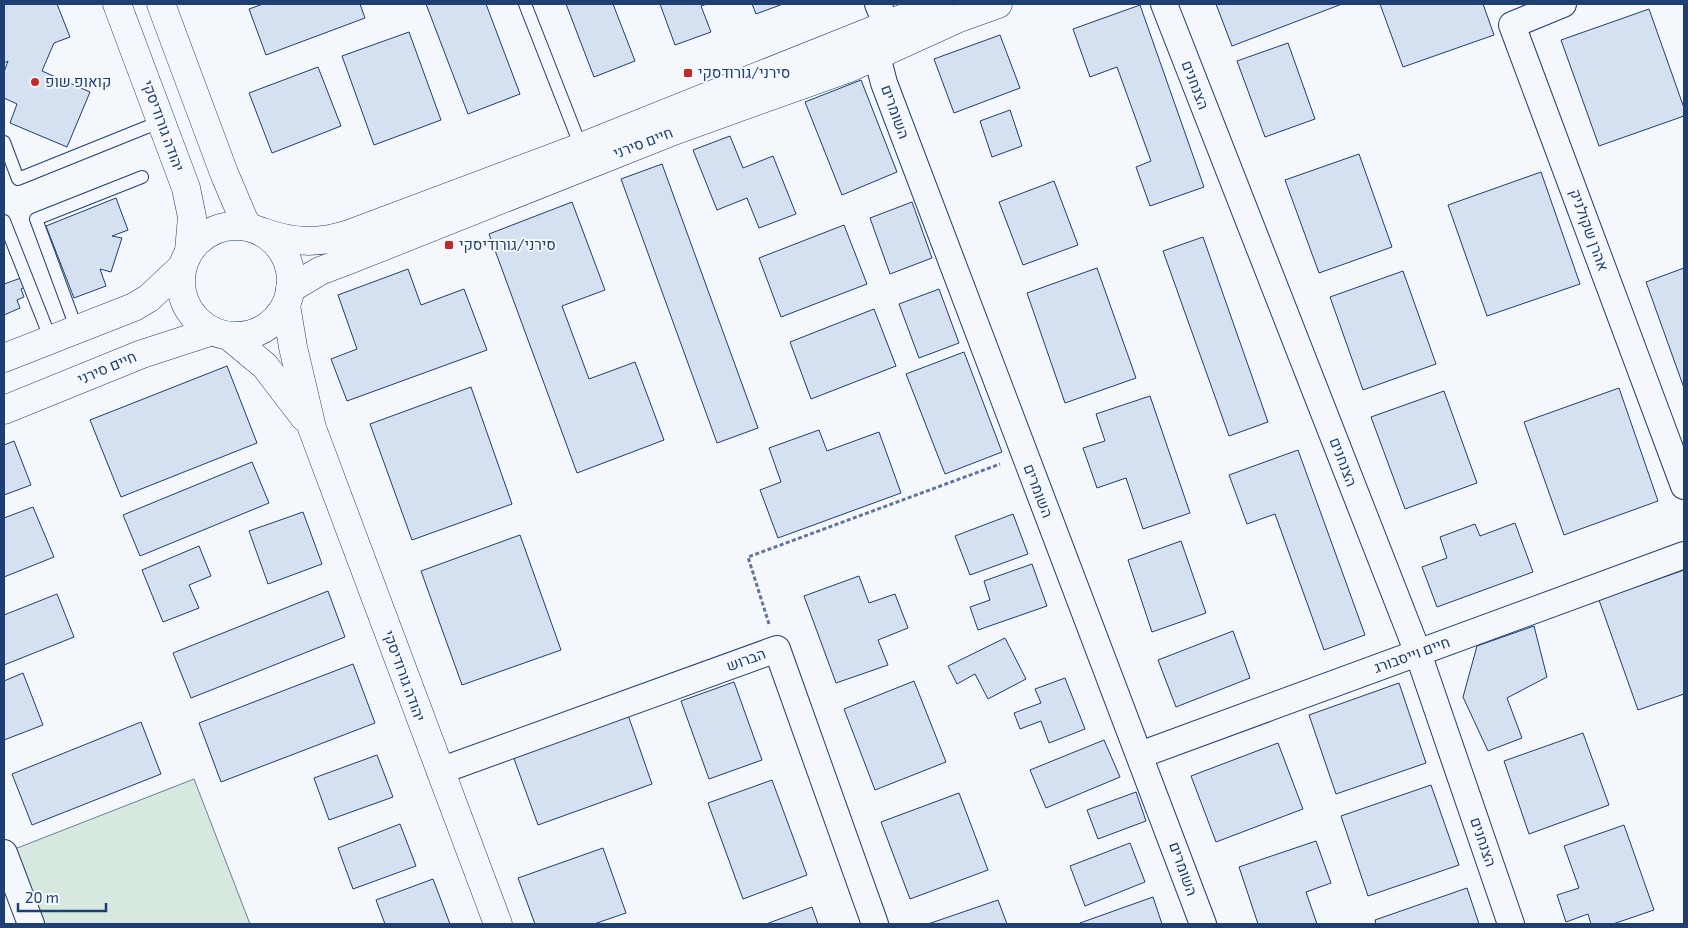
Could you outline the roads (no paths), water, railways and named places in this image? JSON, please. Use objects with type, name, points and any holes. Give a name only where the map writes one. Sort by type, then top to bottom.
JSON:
[{"type":"street","name":"יהודה גורודיסקי","points":[[117,4],[162,121],[190,203],[192,231],[185,259]]},
{"type":"street","points":[[161,4],[227,181],[244,220],[276,242],[285,256],[290,272],[288,297],[276,319],[262,329],[246,335],[221,333],[198,322],[184,301],[180,284],[185,259]]},
{"type":"street","name":"חיים סירני","points":[[256,229],[283,240],[330,240],[581,147],[882,14],[940,4]]},
{"type":"street","name":"חיים סירני","points":[[288,297],[320,272],[595,162],[877,56],[959,18],[998,4]]},
{"type":"street","name":"הצנחנים","points":[[1164,4],[1418,653],[1511,924]]},
{"type":"street","name":"אהרן שקולניק","points":[[1563,4],[1512,25],[1684,486]]},
{"type":"street","name":"השומרים","points":[[877,56],[884,83],[1203,924]]},
{"type":"street","points":[[4,358],[134,307],[149,298],[185,259],[199,239],[212,230],[227,225],[256,229]]},
{"type":"street","name":"יהודה גורודיסקי","points":[[288,297],[293,348],[312,428],[498,924]]},
{"type":"street","name":"יהודה גורודיסקי","points":[[221,333],[278,380],[312,428]]},
{"type":"street","name":"חיים סירני","points":[[4,410],[142,354],[221,333]]},
{"type":"street","name":"חיים וייסבורג","points":[[1140,755],[1684,555]]},
{"type":"street","name":"הברוש","points":[[440,771],[777,649],[875,924]]},
{"type":"street","points":[[4,853],[31,924]]},
{"type":"lane","points":[[525,4],[581,147]]},
{"type":"lane","points":[[4,142],[18,179],[162,121]]},
{"type":"lane","points":[[77,330],[36,219],[142,177]]},
{"type":"lane","points":[[4,221],[51,340]]},
{"type":"place","name":"סירני/גורודסקי","points":[[688,73]]},
{"type":"place","name":"קואופ שופ","points":[[35,82]]},
{"type":"place","name":"סירני/גורודיסקי","points":[[449,245]]}]
